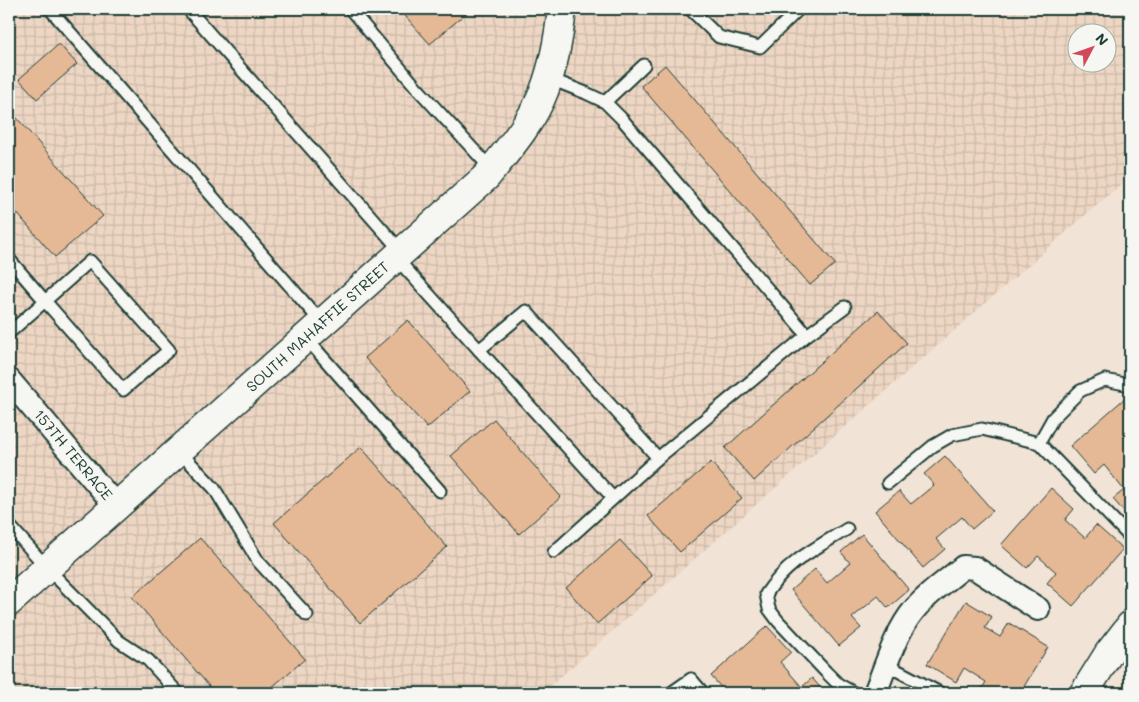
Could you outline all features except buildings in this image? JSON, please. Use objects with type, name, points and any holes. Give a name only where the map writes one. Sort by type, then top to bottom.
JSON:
[{"type":"street","name":"SOUTH MAHAFFIE STREET","points":[[9,602],[486,177],[522,132],[544,92],[558,38],[562,9]]},
{"type":"street","name":"157TH TERRACE","points":[[9,380],[117,507]]},
{"type":"street","points":[[875,693],[900,632],[914,610],[930,594],[964,567],[975,568],[1038,609]]},
{"type":"street","points":[[1084,693],[1130,626]]},
{"type":"lane","points":[[50,9],[314,331],[440,491]]},
{"type":"lane","points":[[188,9],[479,350],[613,498]]},
{"type":"lane","points":[[350,9],[417,88],[492,170]]},
{"type":"lane","points":[[690,9],[719,36],[760,46],[799,9]]},
{"type":"lane","points":[[605,102],[644,65]]},
{"type":"lane","points":[[548,78],[605,102],[622,119],[807,336]]},
{"type":"lane","points":[[9,260],[45,301],[123,390],[169,350],[90,260],[45,301],[9,333]]},
{"type":"lane","points":[[554,552],[658,458],[807,336],[845,308]]},
{"type":"lane","points":[[479,350],[526,311],[658,458]]},
{"type":"lane","points":[[1039,442],[1053,418],[1080,391],[1105,380],[1130,386]]},
{"type":"lane","points":[[888,483],[933,446],[952,435],[982,429],[1039,442],[1130,537]]},
{"type":"lane","points":[[179,451],[214,488],[258,561],[307,615]]},
{"type":"lane","points":[[9,525],[47,568],[119,640],[148,660],[178,693]]},
{"type":"lane","points":[[847,529],[791,564],[766,594],[769,608],[778,621],[838,684],[854,693]]},
{"type":"lane","points":[[887,665],[940,693]]},
{"type":"lane","points":[[671,693],[691,679],[703,693]]},
{"type":"shaded area","points":[[9,9],[1130,9],[1130,176],[542,693],[9,693]]}]
